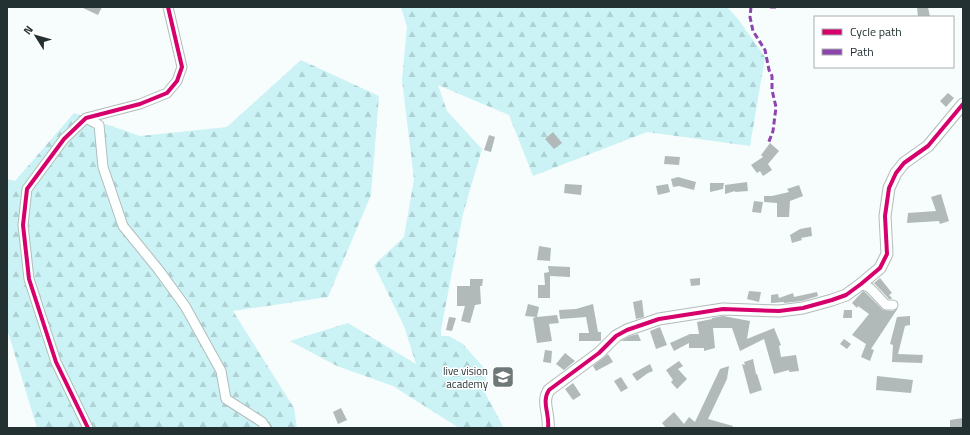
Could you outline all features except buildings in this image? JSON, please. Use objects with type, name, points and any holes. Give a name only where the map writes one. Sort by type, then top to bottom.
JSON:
[{"type":"street","points":[[88,428],[56,362],[30,280],[23,225],[27,189],[64,139],[86,118],[140,104],[167,93],[177,81],[182,66],[168,7]]},
{"type":"street","points":[[548,428],[545,397],[549,390],[599,353],[616,336],[627,330],[659,319],[723,309],[779,311],[802,308],[846,295],[861,284],[880,268],[887,254],[886,216],[890,188],[896,173],[904,163],[928,146],[963,104]]},
{"type":"street","points":[[86,118],[99,125],[103,167],[123,226],[158,269],[185,306],[221,371],[226,399],[262,422],[266,428]]},
{"type":"street","points":[[861,284],[870,288],[886,305],[893,305]]},
{"type":"green space","points":[[401,7],[727,7],[738,19],[765,57],[750,146],[647,132],[533,176],[509,115],[438,85],[447,111],[482,149],[463,214],[441,336],[449,336],[463,344],[484,368],[486,375],[485,393],[504,428],[459,428],[393,386],[337,366],[290,341],[348,323],[416,364],[404,326],[374,265],[404,237],[414,179],[402,80],[407,27]]},
{"type":"green space","points":[[301,60],[379,96],[371,195],[328,297],[233,311],[294,408],[297,428],[37,428],[7,329],[7,179],[15,181],[74,113],[140,136],[227,127]]},
{"type":"marked path","points":[[751,7],[750,17],[753,31],[765,50],[769,70],[772,76],[772,90],[776,107],[773,131],[768,144]]},
{"type":"marked path","points":[[770,7],[779,7]]},
{"type":"cycle path","points":[[88,428],[56,362],[29,279],[23,225],[27,189],[64,139],[86,118],[140,104],[167,93],[177,81],[182,67],[168,7]]},
{"type":"cycle path","points":[[548,428],[546,399],[549,390],[599,353],[616,336],[627,330],[659,319],[723,309],[779,311],[803,308],[846,295],[861,284],[880,268],[887,254],[885,216],[889,188],[896,173],[904,163],[928,146],[963,104]]},
{"type":"place","name":"live vision academy","points":[[503,377]]}]
